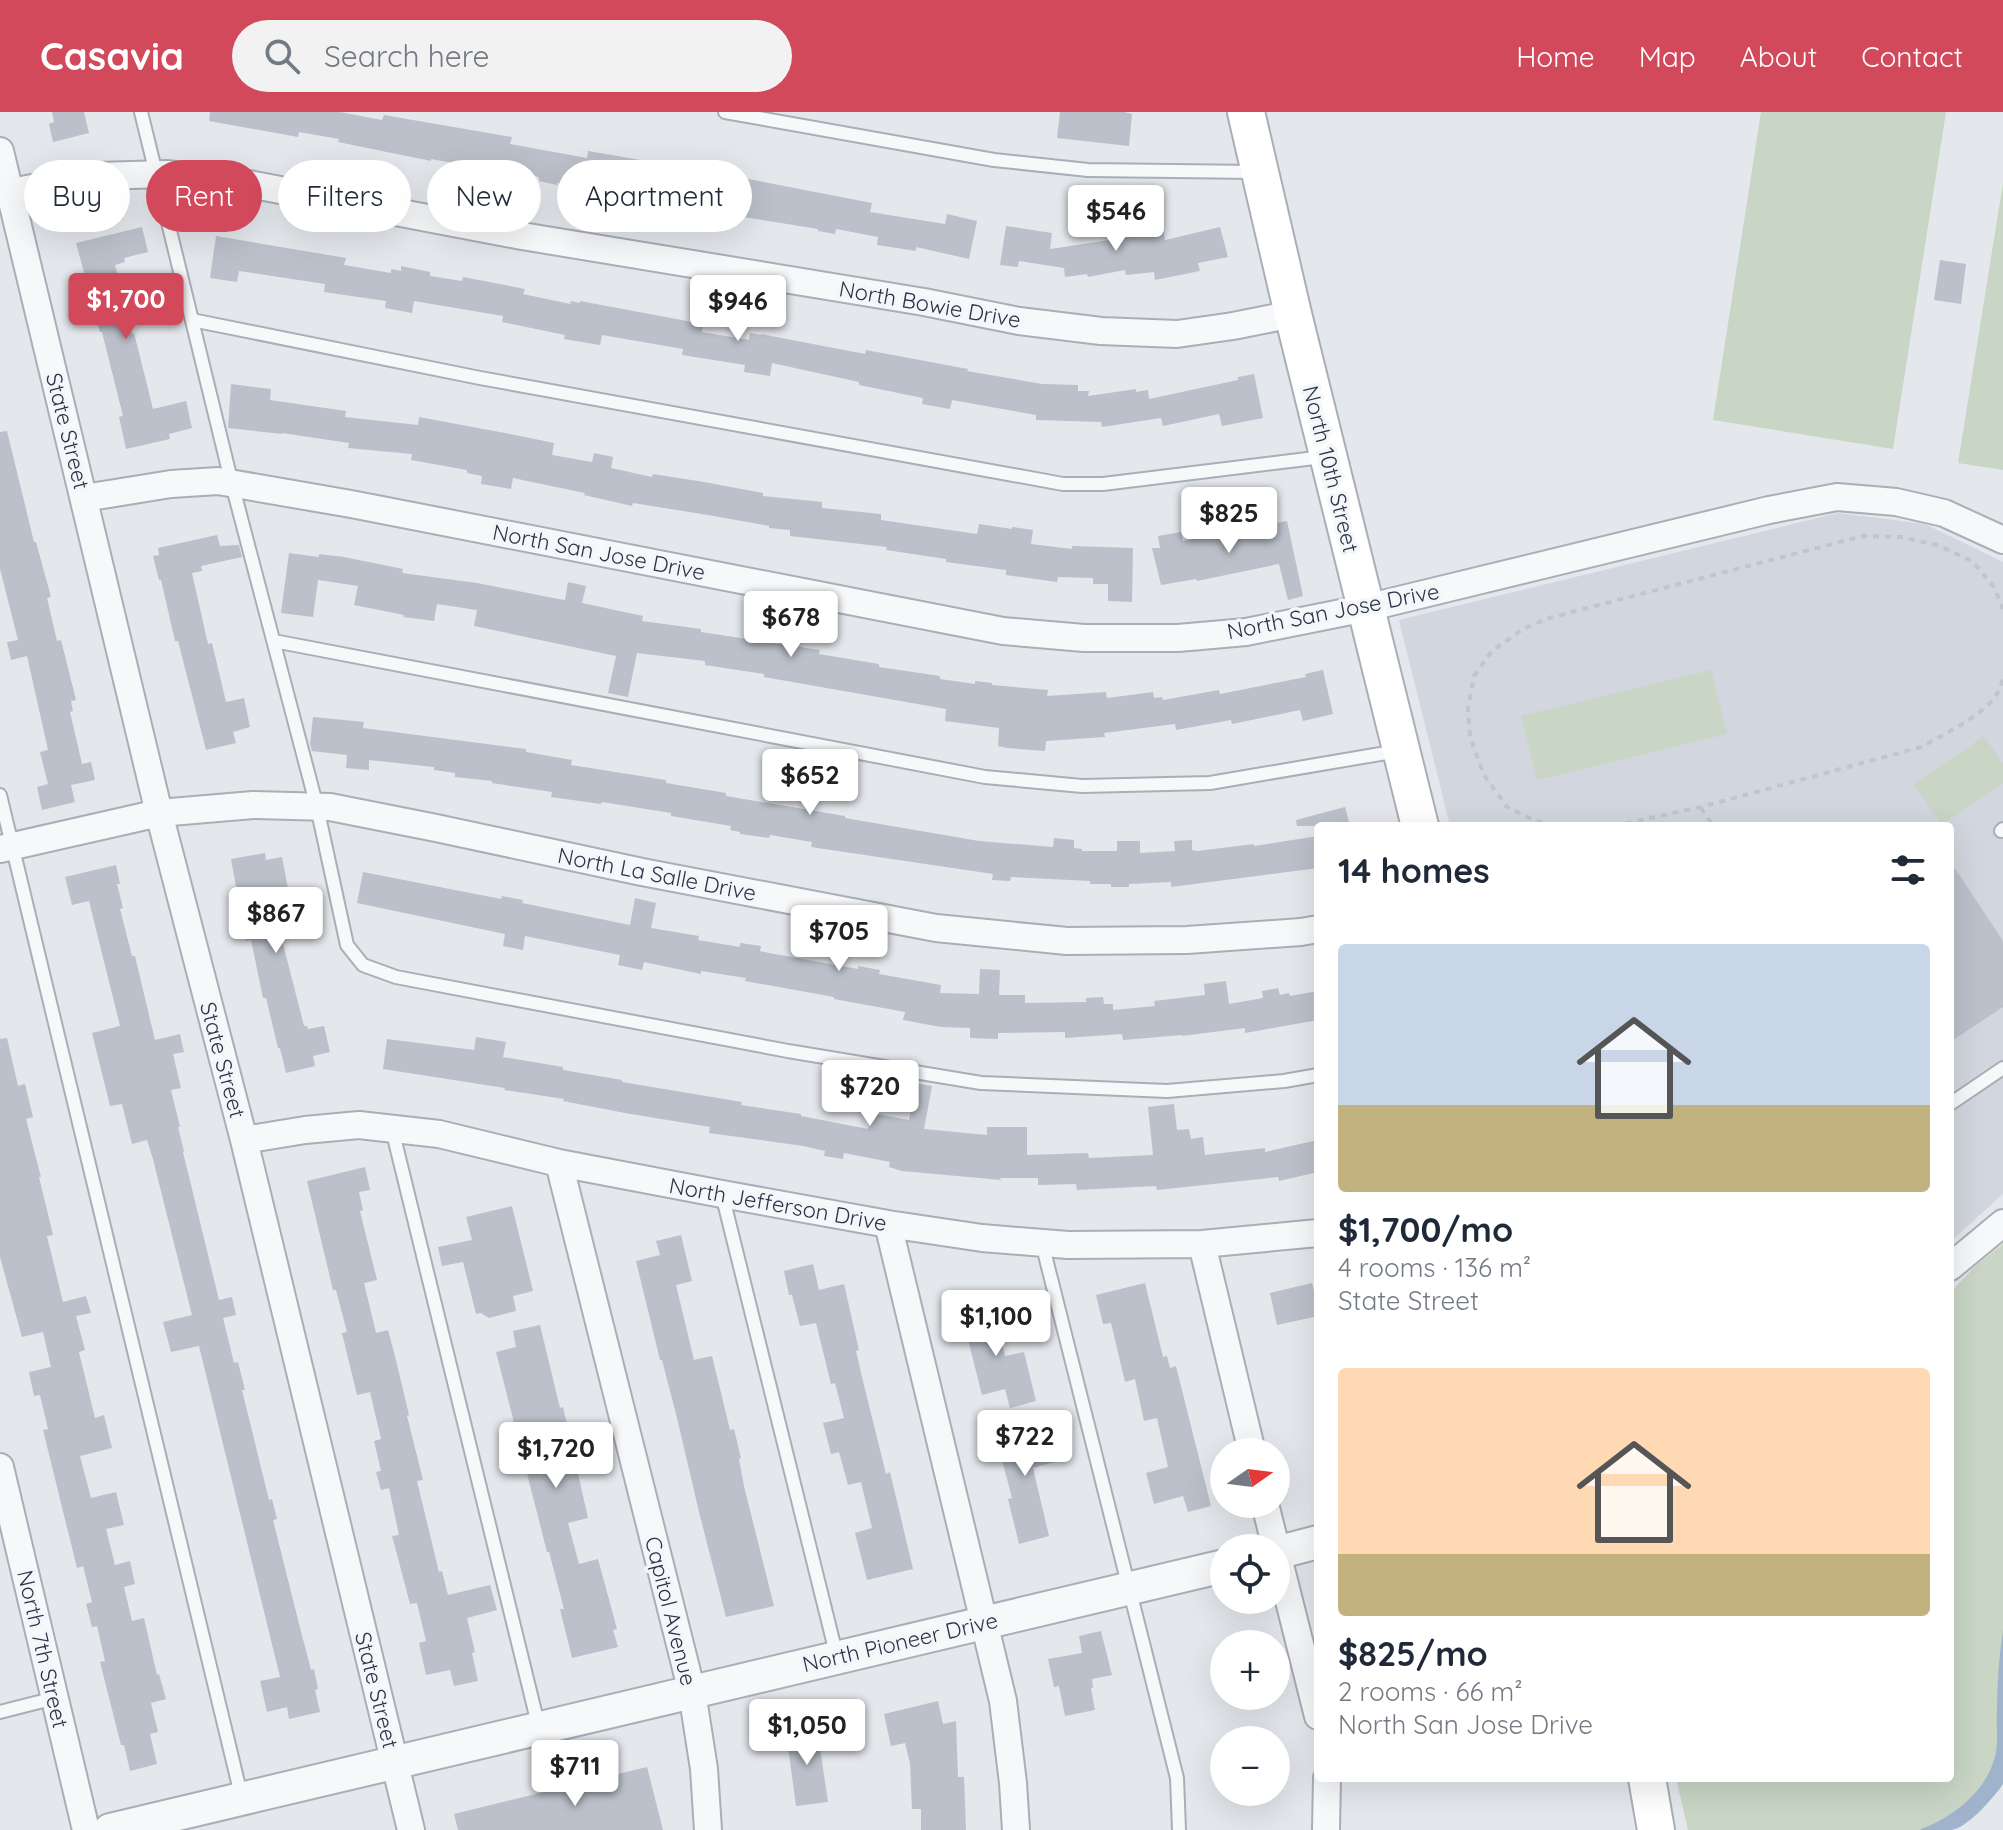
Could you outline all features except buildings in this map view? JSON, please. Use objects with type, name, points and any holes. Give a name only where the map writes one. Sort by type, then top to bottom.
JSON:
[{"type":"main road","name":"North 10th Street","points":[[1246,112],[1419,822]]},
{"type":"main road","points":[[1648,1782],[1656,1830]]},
{"type":"street","name":"State Street","points":[[0,151],[5,193],[244,1140],[411,1830]]},
{"type":"street","name":"North Bowie Drive","points":[[5,193],[97,176],[146,174]]},
{"type":"street","name":"North Bowie Drive","points":[[262,187],[522,236],[924,302],[1019,321],[1177,334],[1293,314]]},
{"type":"street","name":"North San Jose Drive","points":[[84,498],[171,484],[218,481],[1003,631],[1084,638],[1178,638],[1246,632],[1366,608],[1769,510],[1837,497],[1896,502],[1944,513],[2003,540]]},
{"type":"street","name":"North La Salle Drive","points":[[6,848],[159,813],[253,805],[330,807],[642,872],[936,928],[1067,941],[1187,940],[1314,930]]},
{"type":"street","name":"North Jefferson Drive","points":[[244,1140],[359,1125],[439,1134],[559,1163],[888,1224],[982,1238],[1068,1245],[1202,1244],[1314,1233]]},
{"type":"street","name":"Capitol Avenue","points":[[559,1163],[692,1692],[704,1769],[708,1830]]},
{"type":"street","points":[[1954,1263],[2003,1223]]},
{"type":"street","points":[[888,1224],[1003,1701],[1016,1830]]},
{"type":"street","points":[[1202,1244],[1249,1438]]},
{"type":"street","name":"North 7th Street","points":[[0,1467],[6,1523],[55,1698],[86,1830]]},
{"type":"street","points":[[1290,1548],[1314,1543]]},
{"type":"street","name":"North Pioneer Drive","points":[[110,1830],[1210,1569]]},
{"type":"street","points":[[1290,1606],[1314,1700]]},
{"type":"street","points":[[1326,1830],[1327,1782]]},
{"type":"lane","points":[[141,112],[152,160]]},
{"type":"lane","points":[[725,112],[994,160],[1088,170],[1260,172]]},
{"type":"lane","points":[[170,232],[317,807],[347,945],[363,965],[396,977],[773,1048],[981,1083],[1167,1091],[1314,1076]]},
{"type":"lane","points":[[192,320],[480,378],[1063,484],[1103,484],[1328,457]]},
{"type":"lane","points":[[274,641],[985,777],[1082,786],[1210,783],[1401,750]]},
{"type":"lane","points":[[0,795],[6,848],[242,1799]]},
{"type":"lane","points":[[1954,1101],[2003,1068]]},
{"type":"lane","points":[[392,1129],[539,1728]]},
{"type":"lane","points":[[722,1194],[837,1658]]},
{"type":"lane","points":[[1042,1243],[1177,1778],[1179,1830]]},
{"type":"lane","points":[[0,1712],[55,1698]]},
{"type":"path","points":[[1540,822],[1507,807],[1484,775],[1470,737],[1468,709],[1474,676],[1492,651],[1523,629],[1549,618],[1863,536],[1901,537],[1937,545],[1972,561],[1994,587],[2003,609]]},
{"type":"path","points":[[1632,822],[1701,807],[1921,747],[1983,709],[1999,692],[2003,678]]},
{"type":"path","points":[[1701,807],[1710,822]]},
{"type":"shaded area","points":[[1838,513],[1925,524],[2003,562],[2003,1194],[1954,1238],[1954,822],[1449,822],[1399,620]]},
{"type":"green space","points":[[1761,112],[1946,112],[1893,449],[1713,420]]},
{"type":"green space","points":[[2003,183],[2003,470],[1958,463]]},
{"type":"green space","points":[[1711,670],[1727,734],[1537,780],[1521,716]]},
{"type":"green space","points":[[1984,736],[2003,764],[2003,783],[1946,822],[1940,822],[1914,784]]},
{"type":"green space","points":[[2003,1244],[2003,1661],[1998,1761],[1990,1783],[1955,1815],[1928,1830],[1688,1830],[1677,1782],[1954,1782],[1954,1289],[1976,1265]]},
{"type":"water","points":[[2003,1630],[2003,1784],[1980,1811],[1958,1828],[1919,1830],[1943,1819],[1965,1803],[1983,1784],[1989,1772],[1996,1749]]}]
